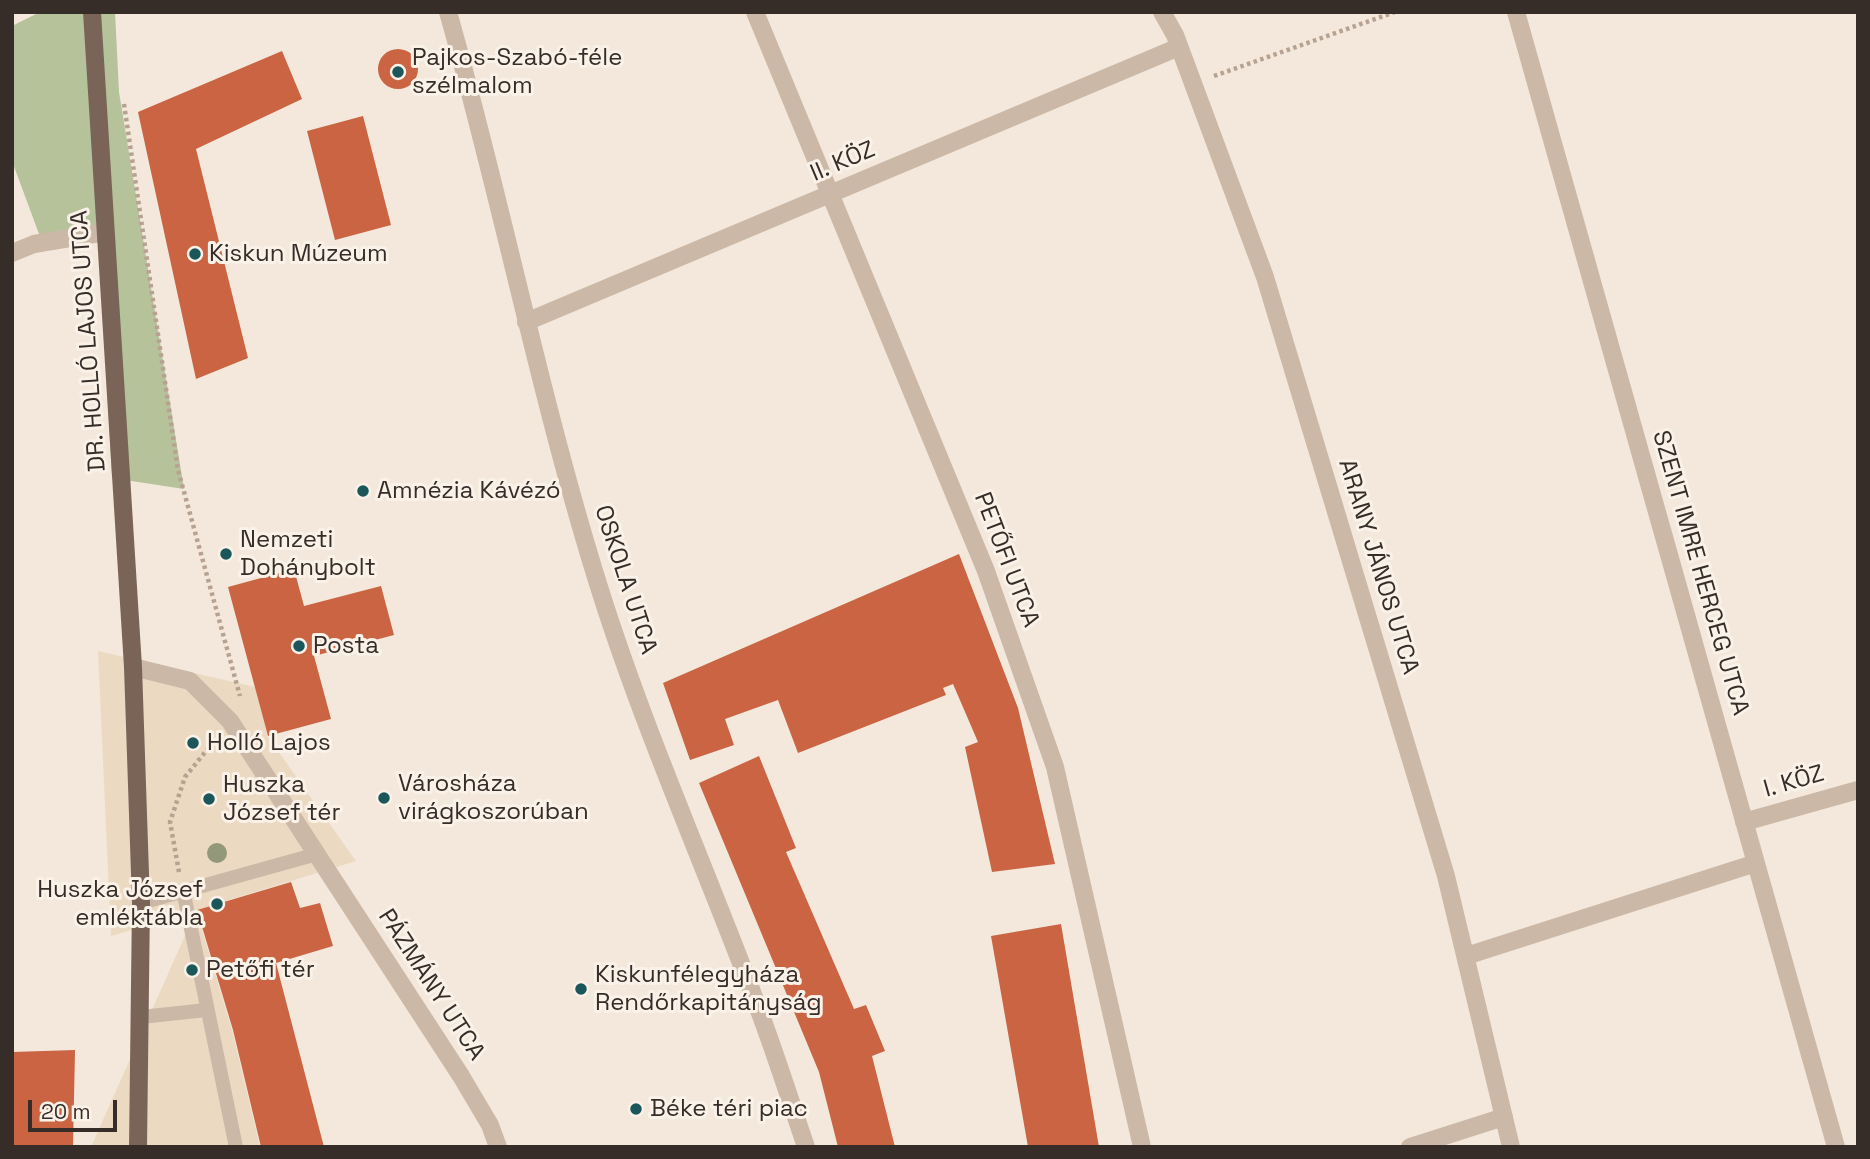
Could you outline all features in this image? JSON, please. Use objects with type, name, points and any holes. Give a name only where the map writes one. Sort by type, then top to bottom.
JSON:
[{"type":"main road","name":"DR. HOLLÓ LAJOS UTCA","points":[[92,12],[134,667]]},
{"type":"main road","points":[[134,667],[141,903],[138,1147]]},
{"type":"street","name":"OSKOLA UTCA","points":[[448,12],[473,101],[526,322],[595,576],[664,767],[758,1007],[806,1147]]},
{"type":"street","name":"PETŐFI UTCA","points":[[755,12],[986,571],[1055,767],[1142,1147]]},
{"type":"street","name":"ARANY JÁNOS UTCA","points":[[1162,12],[1179,47],[1265,277],[1446,876],[1511,1147]]},
{"type":"street","name":"SZENT IMRE HERCEG UTCA","points":[[1516,12],[1836,1147]]},
{"type":"street","name":"II. KÖZ","points":[[526,322],[1179,47]]},
{"type":"street","points":[[12,253],[34,244],[106,232]]},
{"type":"street","points":[[134,667],[190,681],[230,721],[317,854]]},
{"type":"street","name":"I. KÖZ","points":[[1744,822],[1858,790]]},
{"type":"street","name":"PÁZMÁNY UTCA","points":[[317,854],[461,1076],[490,1125],[498,1147]]},
{"type":"street","points":[[1465,956],[1756,863]]},
{"type":"street","points":[[1410,1147],[1504,1116]]},
{"type":"lane","points":[[141,903],[317,854]]},
{"type":"lane","points":[[183,890],[205,1010],[236,1147]]},
{"type":"lane","points":[[141,1017],[205,1010]]},
{"type":"path","points":[[1193,84],[1395,12]]},
{"type":"path","points":[[122,94],[178,470],[237,685]]},
{"type":"path","points":[[183,890],[170,822],[186,777],[230,721]]},
{"type":"green space","points":[[40,12],[115,12],[119,92],[184,489],[112,478],[94,154],[97,232],[42,242],[12,161],[12,26]]},
{"type":"shaded area","name":"Huszka József tér","points":[[98,651],[255,687],[268,737],[356,861],[196,910],[232,1030],[260,1147],[91,1147],[196,911],[111,936]]},
{"type":"building","name":"Pajkos-Szabó-féle szélmalom","points":[[398,49],[412,55],[418,69],[412,83],[398,89],[384,83],[378,69],[384,55]]},
{"type":"building","name":"Kiskun Múzeum","points":[[282,51],[302,99],[196,149],[248,358],[196,379],[138,112]]},
{"type":"building","points":[[363,116],[391,225],[335,240],[307,131]]},
{"type":"building","points":[[959,554],[1018,708],[1055,864],[992,872],[965,747],[978,742],[953,684],[943,688],[946,695],[798,753],[778,700],[725,719],[734,745],[690,760],[663,683]]},
{"type":"building","name":"Posta","points":[[294,569],[304,606],[381,586],[394,635],[314,656],[331,719],[268,736],[228,587]]},
{"type":"building","points":[[759,756],[796,848],[786,852],[854,1009],[866,1005],[885,1051],[872,1056],[895,1147],[838,1147],[819,1072],[699,783]]},
{"type":"building","points":[[291,882],[300,908],[320,903],[333,946],[276,963],[324,1147],[261,1147],[233,1030],[197,910]]},
{"type":"building","points":[[1061,924],[1099,1147],[1028,1147],[991,936]]},
{"type":"building","points":[[75,1050],[73,1147],[12,1147],[12,1052]]},
{"type":"place","name":"Pajkos-Szabó-féle szélmalom","points":[[398,72]]},
{"type":"place","name":"Kiskun Múzeum","points":[[195,254]]},
{"type":"place","name":"Amnézia Kávézó","points":[[363,491]]},
{"type":"place","name":"Nemzeti Dohánybolt","points":[[226,554]]},
{"type":"place","name":"Posta","points":[[299,646]]},
{"type":"place","name":"Holló Lajos","points":[[193,743]]},
{"type":"place","name":"Városháza virágkoszorúban","points":[[384,798]]},
{"type":"place","name":"Huszka József tér","points":[[209,799]]},
{"type":"place","name":"Huszka József emléktábla","points":[[217,904]]},
{"type":"place","name":"Petőfi tér","points":[[192,970]]},
{"type":"place","name":"Kiskunfélegyháza Rendőrkapitányság","points":[[581,989]]},
{"type":"place","name":"Béke téri piac","points":[[636,1109]]}]
